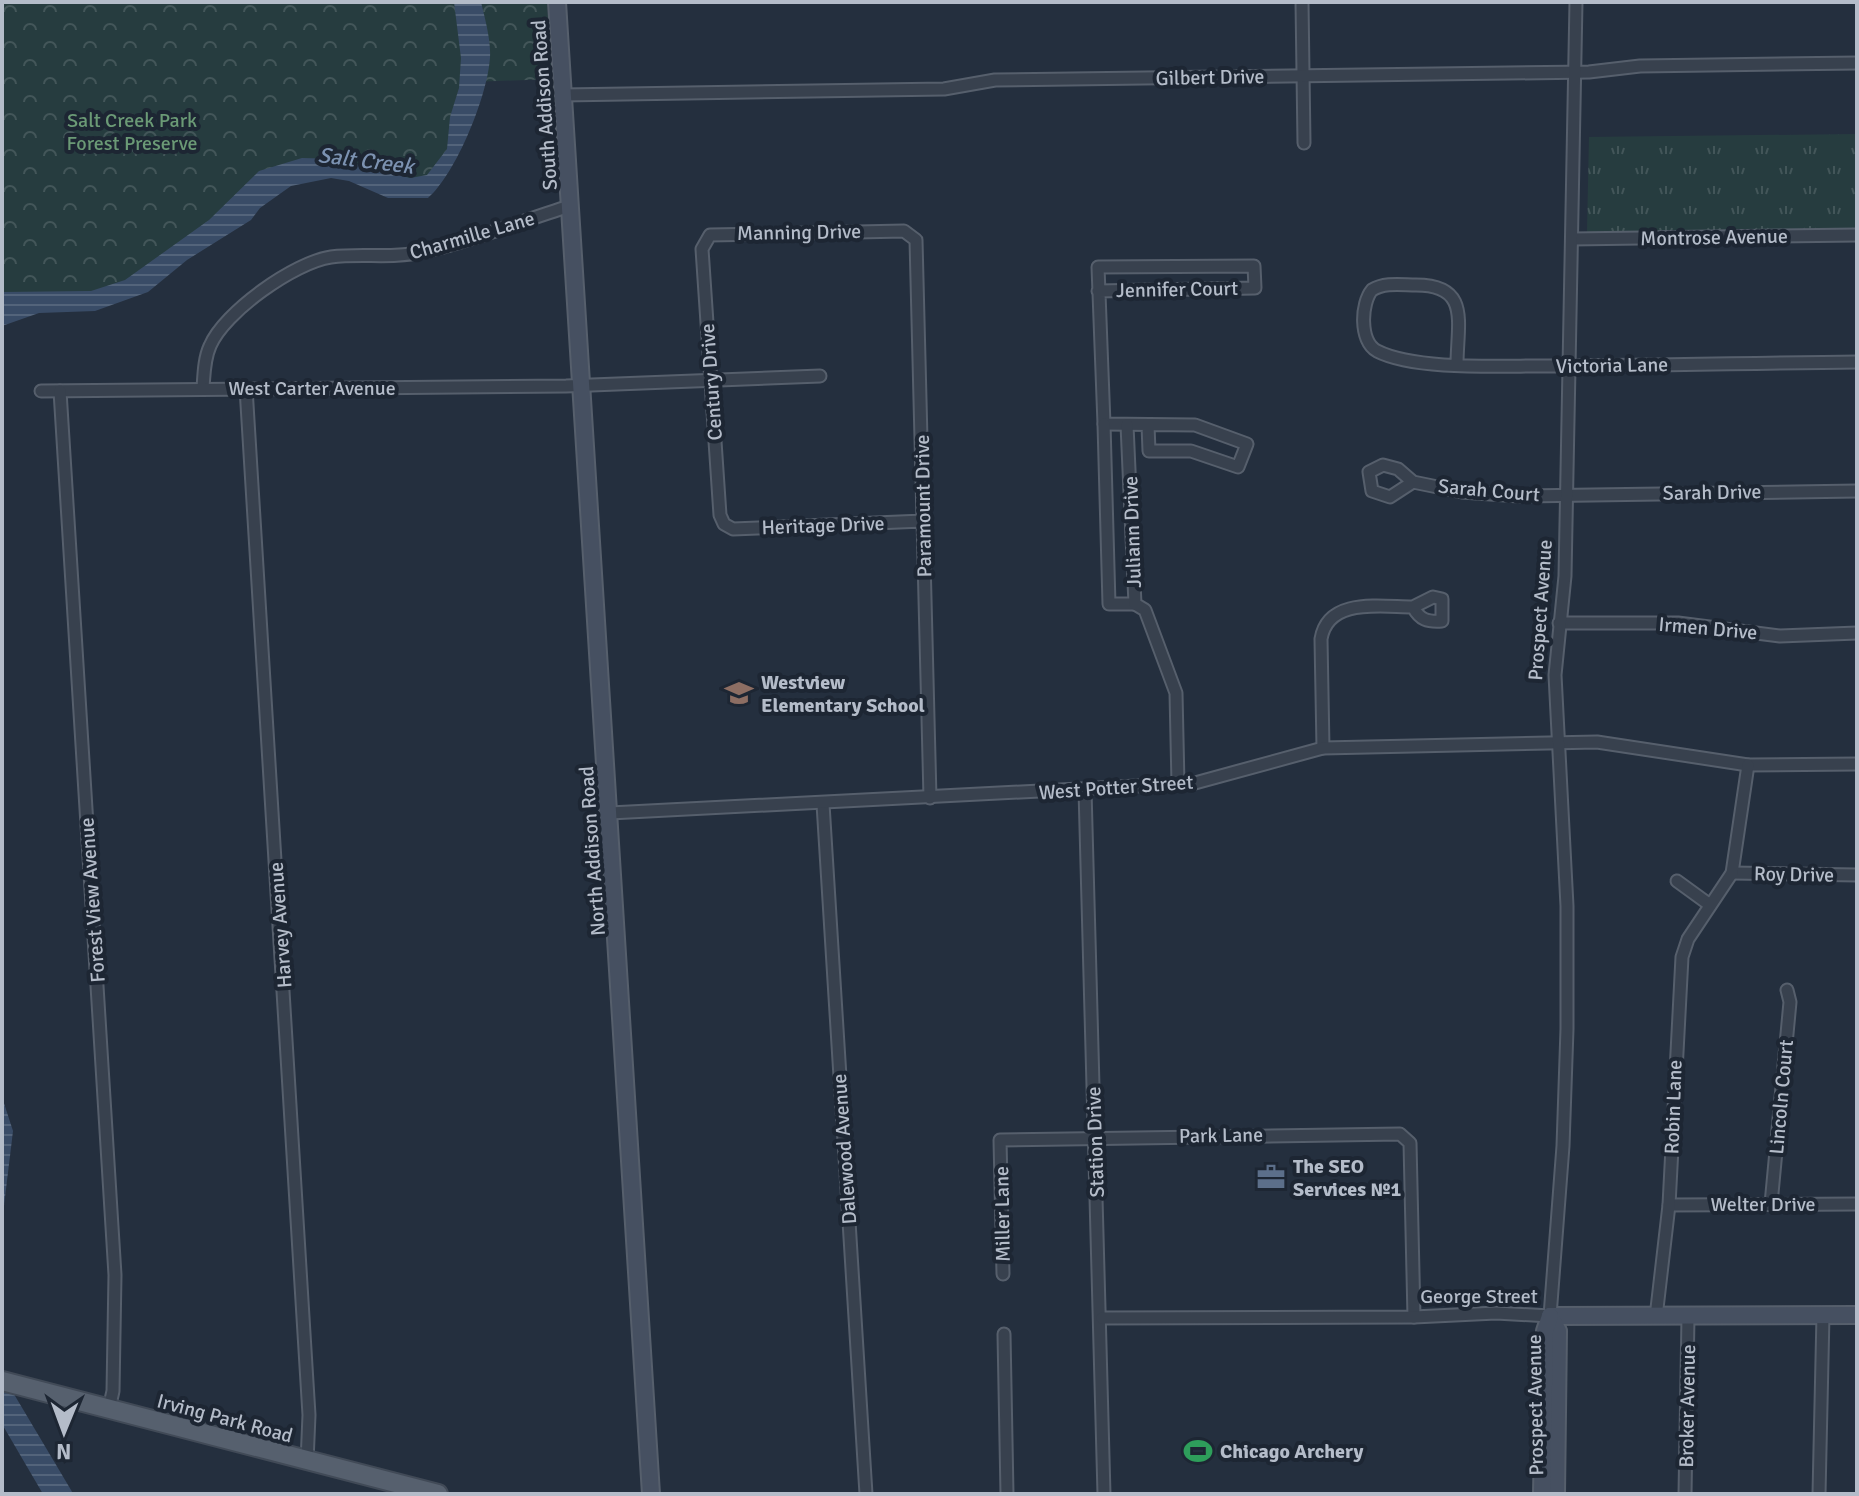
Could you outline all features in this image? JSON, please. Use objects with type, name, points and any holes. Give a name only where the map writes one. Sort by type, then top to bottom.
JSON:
[{"type":"main road","name":"Irving Park Road","points":[[2,1381],[438,1494]]},
{"type":"street","name":"South Addison Road","points":[[557,2],[570,206]]},
{"type":"street","points":[[1302,2],[1304,143]]},
{"type":"street","name":"Prospect Avenue","points":[[1542,1494],[1545,1331],[1550,1316],[1563,1146],[1567,1029],[1560,742],[1555,675],[1566,495],[1576,2]]},
{"type":"street","name":"Gilbert Drive","points":[[563,95],[944,89],[995,80],[1575,71],[1640,66],[1857,63]]},
{"type":"street","name":"North Addison Road","points":[[570,206],[651,1494]]},
{"type":"street","name":"Charmille Lane","points":[[203,388],[207,354],[215,336],[252,300],[294,270],[330,257],[387,257],[426,252],[570,206]]},
{"type":"street","name":"Manning Drive","points":[[705,240],[723,233],[894,231]]},
{"type":"street","name":"Paramount Drive","points":[[894,231],[904,231],[916,240],[930,798]]},
{"type":"street","name":"Montrose Avenue","points":[[1572,239],[1857,235]]},
{"type":"street","name":"Century Drive","points":[[705,240],[702,249],[720,515],[724,524]]},
{"type":"street","name":"Jennifer Court","points":[[1254,266],[1255,288],[1098,291],[1098,267],[1254,266]]},
{"type":"street","name":"Victoria Lane","points":[[1457,365],[1456,303],[1449,291],[1435,285],[1381,286],[1372,290],[1365,307],[1366,338],[1371,346],[1380,352],[1457,365],[1857,362]]},
{"type":"street","points":[[1098,291],[1109,604],[1135,604]]},
{"type":"street","name":"West Carter Avenue","points":[[41,391],[583,386],[820,376]]},
{"type":"street","name":"Harvey Avenue","points":[[246,388],[309,1415],[307,1462]]},
{"type":"street","name":"Forest View Avenue","points":[[60,391],[115,1275],[115,1361],[109,1409]]},
{"type":"street","points":[[1104,424],[1195,425],[1247,444],[1238,467],[1191,451],[1149,451],[1148,425]]},
{"type":"street","name":"Juliann Drive","points":[[1127,425],[1135,604],[1145,610],[1176,693],[1178,784]]},
{"type":"street","name":"Sarah Court","points":[[1413,482],[1462,492],[1566,495]]},
{"type":"street","name":"Sarah Drive","points":[[1566,495],[1857,491]]},
{"type":"street","name":"Heritage Drive","points":[[724,524],[733,529],[923,521]]},
{"type":"street","points":[[1323,748],[1321,639],[1325,624],[1344,609],[1413,607]]},
{"type":"street","name":"Irmen Drive","points":[[1559,623],[1678,623],[1780,636],[1857,633]]},
{"type":"street","name":"West Potter Street","points":[[610,813],[1195,783],[1323,748],[1456,748],[1597,742],[1748,765],[1857,764]]},
{"type":"street","name":"Robin Lane","points":[[1656,1317],[1669,1205],[1682,957],[1688,939],[1732,873],[1748,765]]},
{"type":"street","name":"Station Drive","points":[[1085,790],[1102,1318],[1104,1494]]},
{"type":"street","name":"Dalewood Avenue","points":[[823,804],[866,1494]]},
{"type":"street","name":"Roy Drive","points":[[1732,873],[1857,875]]},
{"type":"street","points":[[1677,881],[1710,905]]},
{"type":"street","name":"Lincoln Court","points":[[1771,1204],[1790,1002],[1787,990]]},
{"type":"street","name":"Park Lane","points":[[1035,1139],[1328,1134],[1407,1136],[1410,1143],[1414,1317]]},
{"type":"street","name":"Miller Lane","points":[[1003,1274],[1000,1140],[1035,1139]]},
{"type":"street","name":"Welter Drive","points":[[1669,1205],[1857,1204]]},
{"type":"street","name":"George Street","points":[[1102,1318],[1414,1317],[1496,1313],[1656,1317],[1857,1315]]},
{"type":"street","points":[[1819,1494],[1823,1315]]},
{"type":"street","name":"Prospect Avenue","points":[[1550,1316],[1558,1331],[1556,1494]]},
{"type":"street","name":"Broker Avenue","points":[[1685,1494],[1688,1317]]},
{"type":"street","points":[[1004,1334],[1007,1494]]},
{"type":"green space","name":"Salt Creek Park Forest Preserve","points":[[2,2],[547,2],[552,79],[471,82],[447,166],[413,187],[311,168],[117,291],[2,306]]},
{"type":"green space","points":[[1857,134],[1857,228],[1587,232],[1589,137]]},
{"type":"water","points":[[454,2],[481,2],[490,44],[488,73],[469,133],[439,187],[428,198],[388,198],[349,181],[331,178],[291,186],[260,208],[251,220],[187,260],[148,292],[95,311],[39,313],[2,326],[2,292],[91,291],[125,280],[209,220],[259,171],[302,158],[337,159],[410,178],[427,175],[447,149],[450,117],[459,88],[461,58]]},
{"type":"water","points":[[2,1097],[13,1131],[2,1222]]},
{"type":"water","points":[[2,1374],[73,1494],[43,1494],[2,1424]]},
{"type":"place","name":"Westview Elementary School","points":[[739,693]]},
{"type":"place","name":"The SEO Services №1","points":[[1271,1177]]},
{"type":"place","name":"Chicago Archery","points":[[1198,1451]]},
{"type":"water label","name":"Salt Creek","points":[[366,160]]}]
